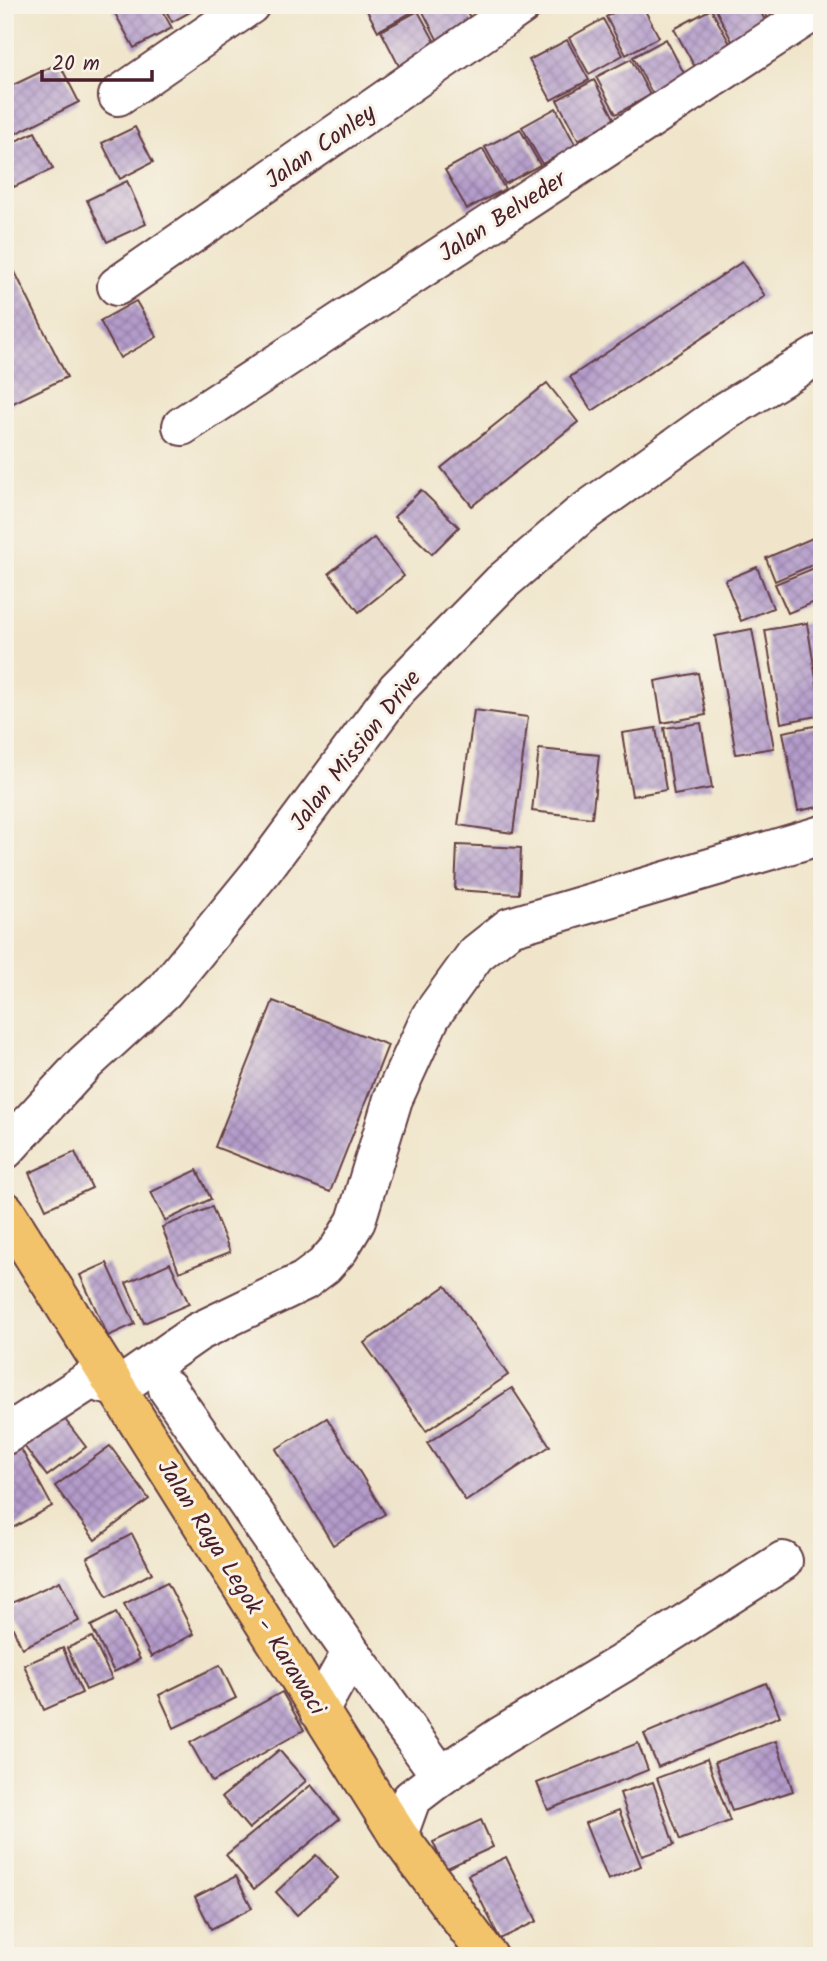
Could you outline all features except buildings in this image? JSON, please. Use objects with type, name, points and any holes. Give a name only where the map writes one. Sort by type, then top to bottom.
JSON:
[{"type":"main road","name":"Jalan Raya Legok - Karawaci","points":[[5,1211],[398,1835],[488,1956]]},
{"type":"street","points":[[118,96],[250,5]]},
{"type":"street","name":"Jalan Conley","points":[[117,286],[522,5]]},
{"type":"street","name":"Jalan Belveder","points":[[182,426],[822,6]]},
{"type":"street","name":"Jalan Mission Drive","points":[[5,1150],[84,1064],[164,991],[262,871],[397,690],[501,583],[579,516],[726,411],[822,353]]},
{"type":"street","points":[[5,1435],[90,1380],[118,1388],[198,1332],[304,1282],[324,1266],[339,1249],[356,1221],[393,1099],[431,1016],[476,954],[510,927],[822,835]]},
{"type":"street","points":[[168,1389],[354,1657],[441,1776]]},
{"type":"street","points":[[398,1835],[411,1799],[441,1776],[783,1561]]},
{"type":"street","points":[[319,1711],[345,1664],[354,1657]]}]
